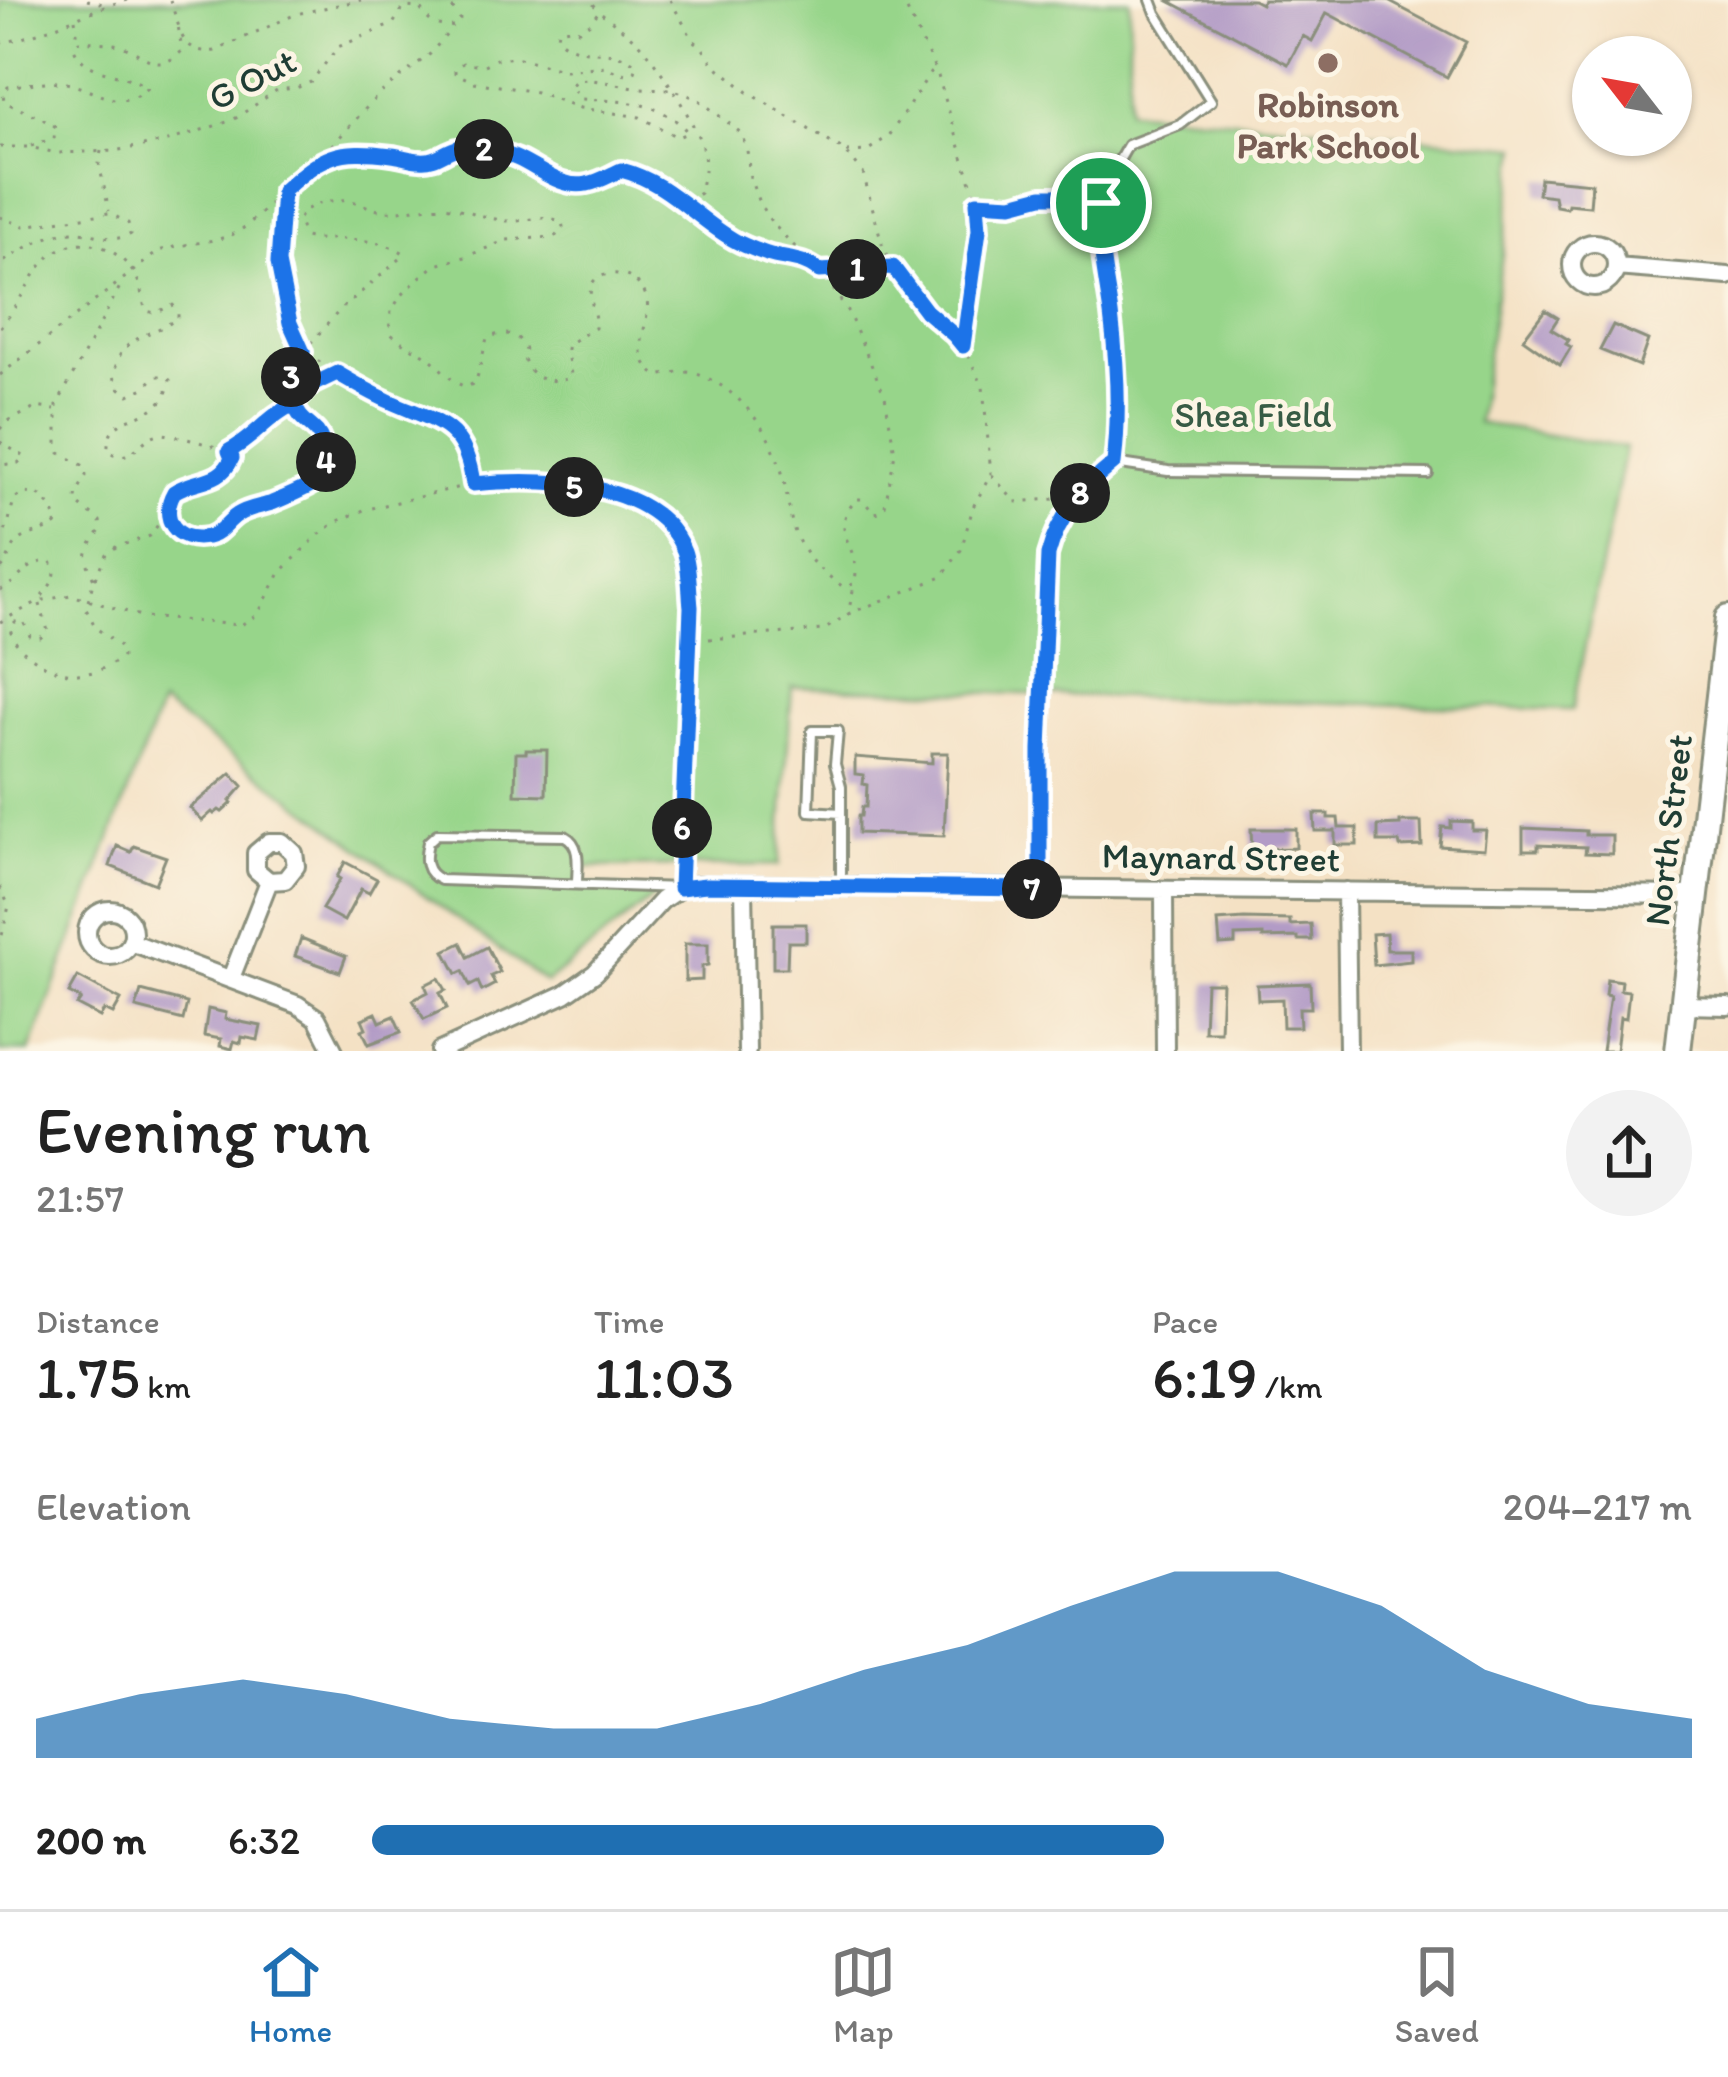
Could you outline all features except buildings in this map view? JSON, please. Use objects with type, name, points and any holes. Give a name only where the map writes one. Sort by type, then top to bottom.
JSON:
[{"type":"main road","name":"North Street","points":[[1678,1051],[1728,618]]},
{"type":"street","points":[[1616,267],[1728,276]]},
{"type":"street","points":[[231,978],[268,881]]},
{"type":"street","points":[[744,886],[747,1051]]},
{"type":"street","points":[[440,1051],[579,985],[662,900],[680,888]]},
{"type":"street","name":"Maynard Street","points":[[680,888],[1696,895]]},
{"type":"street","points":[[1164,890],[1165,1051]]},
{"type":"street","points":[[1346,891],[1348,1051]]},
{"type":"street","points":[[131,942],[308,1011],[334,1051]]},
{"type":"street","points":[[1683,1005],[1728,1006]]},
{"type":"lane","points":[[1040,889],[1048,555],[1054,533],[1083,488],[1114,463],[1118,435],[1113,334],[1099,223],[1102,190],[1128,145],[1180,125],[1211,101],[1151,0]]},
{"type":"lane","points":[[1114,463],[1168,471],[1427,474]]},
{"type":"lane","points":[[577,883],[577,847],[565,836],[437,834],[427,848],[428,872],[442,880],[680,888],[689,641]]},
{"type":"lane","points":[[841,813],[809,811],[812,731],[838,731],[835,764],[841,786],[841,813],[841,886]]},
{"type":"path","points":[[87,0],[109,5]]},
{"type":"path","points":[[0,43],[31,38],[128,0]]},
{"type":"path","points":[[79,40],[113,43],[159,64],[171,62],[182,51],[170,0]]},
{"type":"path","name":"G Out","points":[[178,25],[184,40],[194,48],[215,51],[296,14],[361,0]]},
{"type":"path","points":[[0,375],[159,250],[212,242],[238,231],[315,164],[368,105],[430,54],[455,26],[460,19],[437,0]]},
{"type":"path","points":[[590,0],[638,42],[672,89],[698,140],[704,157],[700,193],[693,198],[674,194]]},
{"type":"path","points":[[0,622],[39,601],[71,595],[144,617],[241,625],[258,614],[280,573],[336,523],[364,511],[473,484],[545,483],[614,492],[665,520],[687,563],[689,641],[824,630],[848,614],[941,577],[961,550],[973,507],[991,474],[983,386],[963,346],[926,311],[893,267],[863,173],[845,152],[728,76],[693,40],[670,0]]},
{"type":"path","points":[[902,0],[934,67],[977,202],[979,230],[963,346]]},
{"type":"path","name":"G Out","points":[[0,147],[57,153],[164,142],[233,121],[277,90],[311,82],[338,46],[393,24],[404,7],[420,8],[430,23],[455,26]]},
{"type":"path","points":[[598,11],[579,30],[558,30],[557,37],[574,50],[628,56],[637,64],[635,71],[616,72],[604,66],[566,70],[516,57],[482,66],[463,62],[455,73],[580,108],[640,117],[676,137],[688,133],[659,110],[634,102],[580,99],[570,86],[587,80],[672,89],[698,99],[741,133],[759,202],[848,312],[885,396],[893,430],[896,453],[885,506],[874,513],[857,499],[844,515],[844,532],[857,564],[848,614]]},
{"type":"path","points":[[29,147],[54,138],[56,127],[4,100],[8,87],[57,82],[111,101],[140,95],[147,88],[137,80],[105,73],[75,55],[79,40],[75,18]]},
{"type":"path","points":[[845,152],[866,151],[889,136],[934,67]]},
{"type":"path","points":[[315,164],[343,152],[422,161],[462,146],[512,156],[566,184],[593,183],[621,170],[674,194],[731,238],[770,255],[808,262]]},
{"type":"path","points":[[101,151],[109,213]]},
{"type":"path","points":[[283,191],[278,263],[290,323],[303,352],[394,404],[444,424],[460,442],[471,465],[473,484]]},
{"type":"path","points":[[977,202],[1012,204],[1067,196],[1101,203]]},
{"type":"path","points":[[166,512],[181,535],[214,536],[244,511],[323,478],[321,436],[304,422],[294,404],[292,363],[339,311],[404,253],[376,243],[305,237],[298,220],[302,212],[345,198],[381,211],[448,206],[520,221],[542,215],[562,222],[555,237],[507,240],[428,270],[391,311],[389,332],[431,359],[450,380],[467,387],[476,382],[487,338],[505,333],[525,347],[530,370],[541,379],[559,382],[570,378],[572,371],[568,344],[595,328],[597,317],[589,293],[592,284],[602,275],[616,273],[634,280],[644,292],[648,310],[640,342],[648,370],[657,376],[692,372],[731,392],[772,443],[800,544],[842,586],[854,584]]},
{"type":"path","points":[[0,218],[24,226],[109,213],[128,224],[131,234],[117,241],[70,232],[33,243],[0,264]]},
{"type":"path","points":[[0,327],[38,270],[61,247],[84,241],[102,245],[138,278],[146,311],[155,313],[173,305],[178,318],[128,344],[120,355],[114,379],[129,394],[144,388],[155,376],[164,376],[170,386],[142,418],[121,421],[113,429],[107,443],[115,457],[129,454],[159,434],[229,451],[276,412],[294,404],[312,385],[337,373]]},
{"type":"path","points":[[819,271],[893,267]]},
{"type":"path","points":[[39,601],[48,631],[40,638],[30,636],[23,621],[10,627],[10,634],[43,666],[76,675],[104,669],[122,657],[121,647],[96,628],[86,609],[94,579],[85,555],[101,529],[100,521],[77,503],[77,488],[86,476],[84,466],[60,453],[56,410],[124,278]]},
{"type":"path","points":[[963,346],[974,344]]},
{"type":"path","points":[[0,429],[9,419],[36,407],[56,410]]},
{"type":"path","points":[[0,442],[25,457],[18,464],[0,465]]},
{"type":"path","points":[[94,579],[106,554],[150,536],[174,492],[193,482],[213,480],[229,467],[229,451]]},
{"type":"path","points":[[991,474],[1015,502],[1078,497]]},
{"type":"path","points":[[0,542],[14,499],[24,493],[38,494],[50,506],[58,523],[51,530],[20,539],[0,570]]},
{"type":"path","points":[[0,590],[34,563],[50,561],[56,577],[39,601]]},
{"type":"path","points":[[0,887],[9,906],[0,944]]},
{"type":"green space","name":"Shea Field","points":[[0,0],[1130,0],[1128,110],[1518,147],[1477,423],[1625,448],[1572,710],[792,687],[779,865],[585,867],[578,883],[657,894],[546,983],[161,704],[30,1051],[0,1051]]},
{"type":"place","name":"Robinson Park School","points":[[1328,63]]},
{"type":"route","points":[[1101,203],[1067,196],[1012,204],[977,202],[979,230],[963,346],[926,311],[893,267],[819,271],[808,262],[770,255],[731,238],[674,194],[635,173],[621,170],[593,183],[566,184],[512,156],[481,148],[448,149],[422,161],[343,152],[310,167],[283,191],[278,263],[290,323],[303,352],[292,363],[294,404],[276,412],[229,451],[229,467],[219,476],[174,492],[166,512],[169,521],[181,535],[214,536],[244,511],[323,478],[321,436],[297,414],[294,404],[305,390],[337,373],[444,424],[460,442],[471,465],[473,484],[545,483],[614,492],[665,520],[683,548],[691,607],[680,888],[1040,889],[1042,637],[1048,555],[1054,533],[1083,488],[1114,463],[1118,435],[1101,203]]}]
